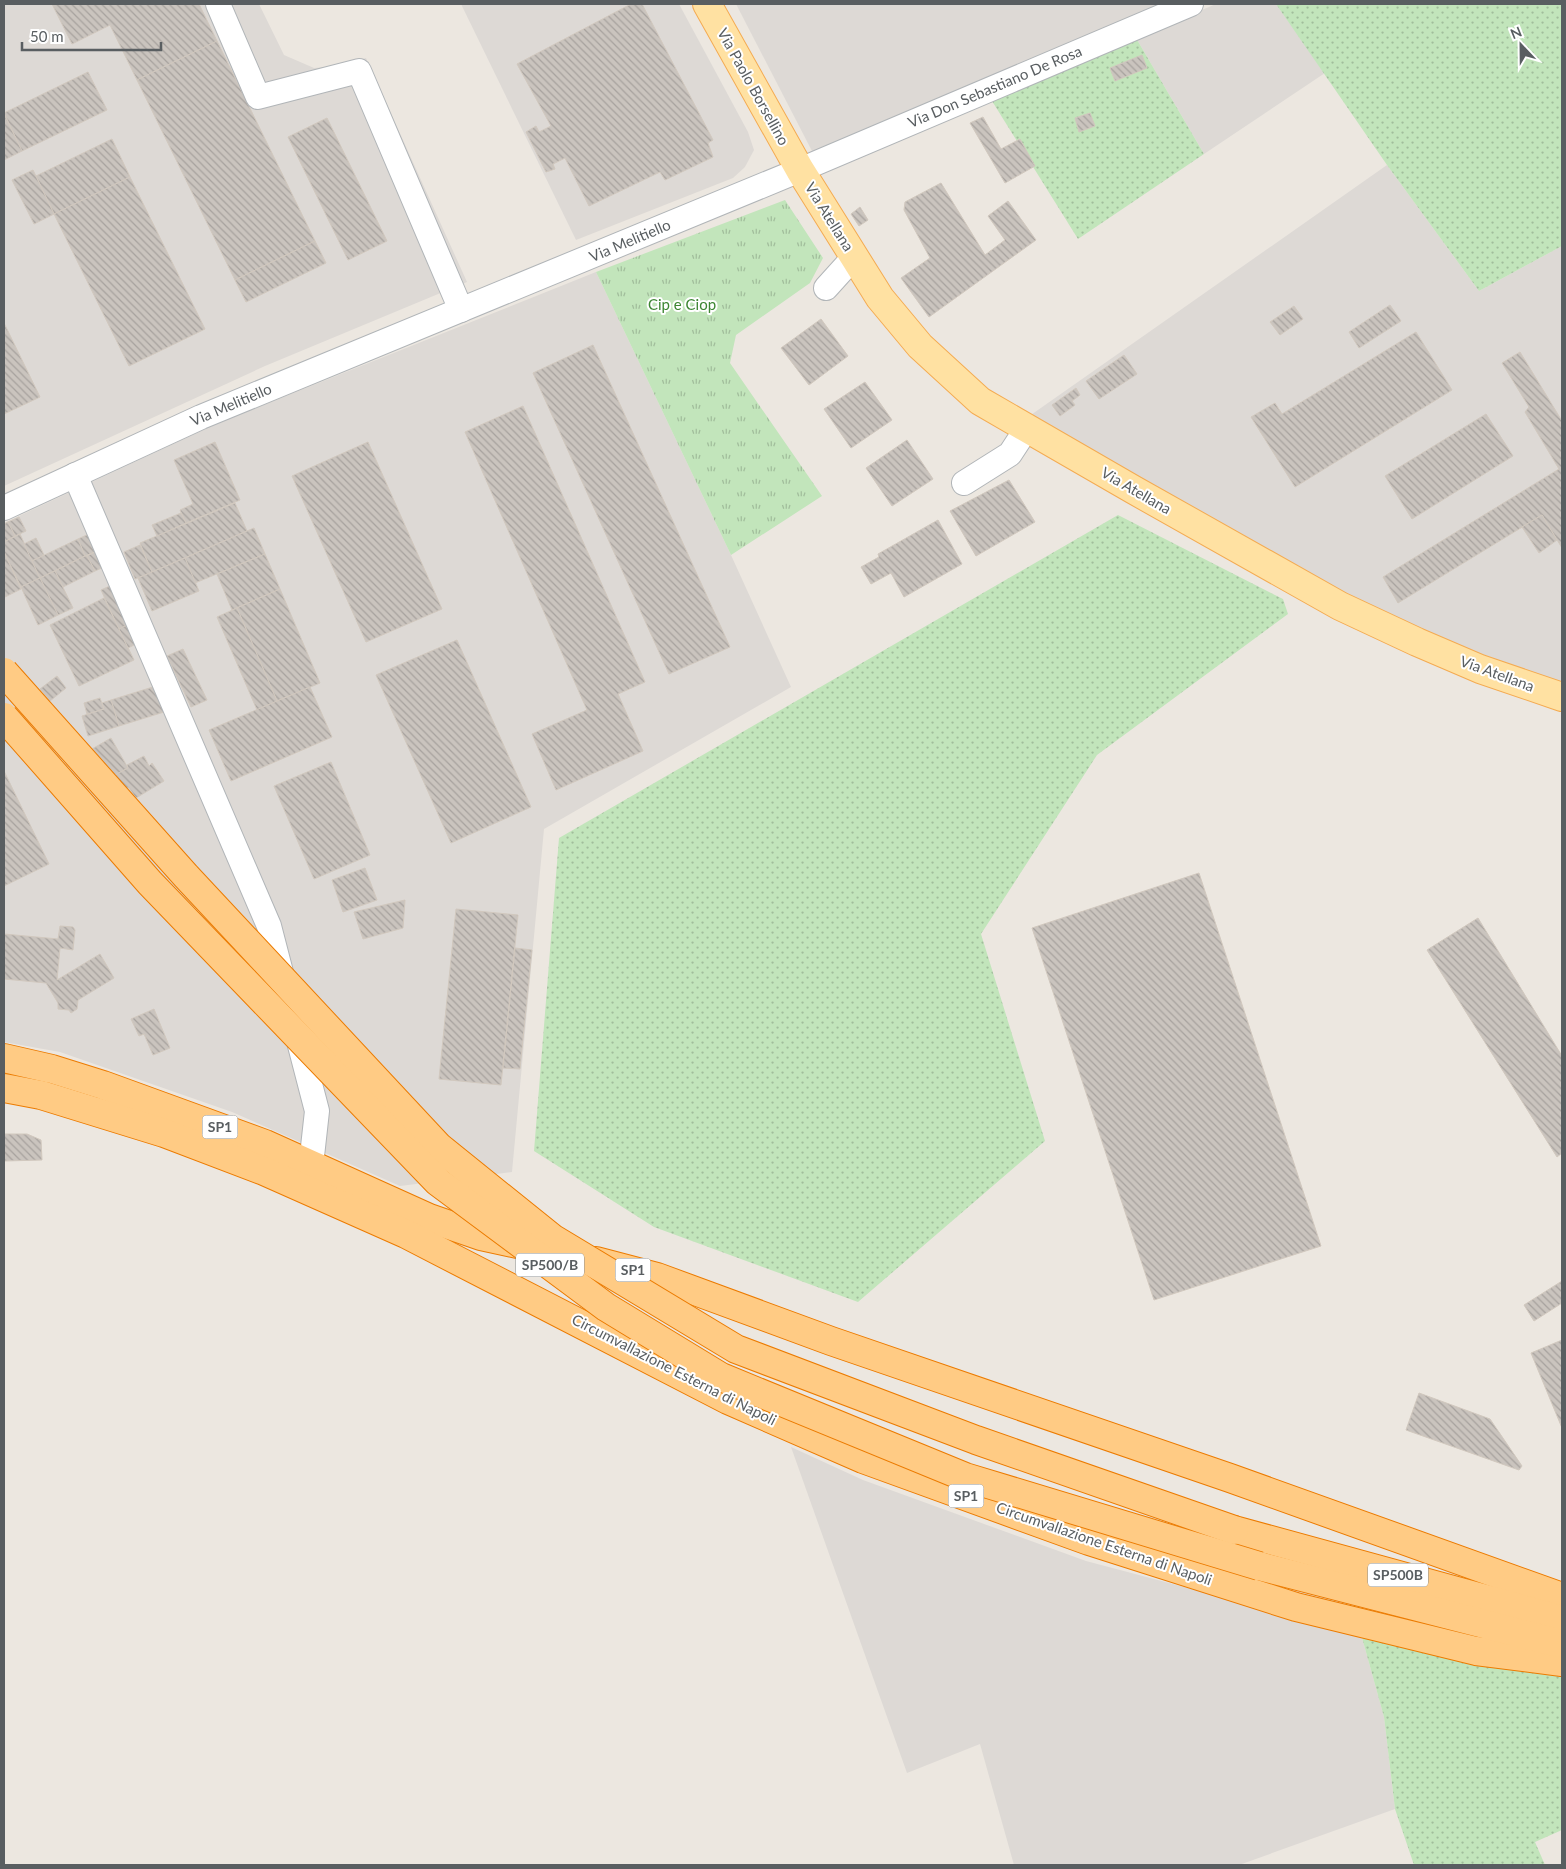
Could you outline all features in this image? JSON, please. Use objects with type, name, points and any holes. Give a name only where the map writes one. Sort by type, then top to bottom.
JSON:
[{"type":"highway","name":"SP500/B","points":[[4,672],[186,876],[439,1147],[552,1238],[736,1349],[976,1440],[1234,1530]]},
{"type":"highway","name":"SP500/B","points":[[4,717],[150,883],[438,1182],[606,1307],[721,1377],[965,1477],[1259,1566]]},
{"type":"highway","name":"SP1","points":[[4,1058],[52,1069],[103,1085],[265,1144],[438,1221],[480,1236],[601,1262],[657,1277],[831,1341],[1230,1478],[1562,1597]]},
{"type":"highway","name":"Circumvallazione Esterna di Napoli","points":[[4,1088],[40,1095],[164,1133],[264,1171],[406,1234],[728,1400],[864,1459],[1089,1541],[1296,1607],[1476,1651],[1562,1662]]},
{"type":"highway","name":"SP500B","points":[[1234,1530],[1562,1620]]},
{"type":"highway","name":"SP500B","points":[[1259,1566],[1562,1644]]},
{"type":"main road","name":"Via Paolo Borsellino","points":[[707,4],[800,170]]},
{"type":"main road","name":"Via Atellana","points":[[800,170],[880,298],[920,346],[980,401],[1340,606],[1480,669],[1562,698]]},
{"type":"street","points":[[218,4],[258,97],[359,71],[461,310]]},
{"type":"street","name":"Via Don Sebastiano De Rosa","points":[[800,170],[1191,4]]},
{"type":"street","name":"Via Melitiello","points":[[4,508],[201,417],[461,310],[603,261],[800,170]]},
{"type":"street","points":[[826,288],[854,257]]},
{"type":"street","points":[[964,483],[1010,454],[1027,428]]},
{"type":"street","points":[[75,475],[270,926],[317,1111],[311,1165]]},
{"type":"shaded area","points":[[4,4],[259,4],[284,55],[314,68],[340,66],[366,58],[467,282],[265,366],[4,486]]},
{"type":"shaded area","points":[[461,4],[679,4],[748,132],[754,150],[745,167],[733,178],[576,240]]},
{"type":"shaded area","points":[[736,4],[1164,4],[813,153]]},
{"type":"shaded area","points":[[1216,4],[1276,4],[1325,73],[1204,154],[1136,38]]},
{"type":"shaded area","points":[[1387,165],[1479,291],[1562,246],[1562,682],[1486,658],[1352,600],[1028,417]]},
{"type":"shaded area","points":[[596,272],[731,555],[791,687],[544,829],[512,1172],[400,1186],[232,1112],[60,1052],[4,1042],[4,523],[216,424]]},
{"type":"shaded area","points":[[791,1447],[863,1480],[1086,1561],[1361,1634],[1384,1717],[1395,1809],[1239,1865],[1014,1865],[980,1744],[907,1773]]},
{"type":"green space","points":[[1276,4],[1562,4],[1562,246],[1479,291],[1387,165]]},
{"type":"green space","points":[[1136,38],[1204,154],[1078,239],[992,101]]},
{"type":"green space","name":"Cip e Ciop","points":[[785,200],[823,258],[810,283],[736,335],[730,363],[822,496],[731,555],[596,272]]},
{"type":"green space","points":[[1118,515],[1283,599],[1288,614],[1097,755],[981,934],[1045,1141],[858,1302],[654,1227],[534,1151],[559,838]]},
{"type":"green space","points":[[1361,1634],[1562,1671],[1562,1830],[1535,1842],[1545,1865],[1414,1865],[1395,1809],[1384,1717]]},
{"type":"building","points":[[52,4],[199,4],[217,41],[137,80],[110,25],[72,44]]},
{"type":"building","points":[[631,4],[642,4],[713,140],[708,143],[713,157],[665,180],[660,172],[589,206],[565,158],[553,164],[555,169],[546,172],[526,132],[536,126],[539,132],[551,126],[517,64]]},
{"type":"building","points":[[217,41],[315,241],[235,280],[137,80]]},
{"type":"building","points":[[1142,55],[1147,68],[1115,81],[1110,68]]},
{"type":"building","points":[[88,72],[107,110],[22,151],[4,113]]},
{"type":"building","points":[[1090,113],[1095,126],[1079,132],[1075,118]]},
{"type":"building","points":[[4,114],[22,151],[4,160]]},
{"type":"building","points":[[983,117],[1001,149],[1020,139],[1035,166],[1005,183],[970,123]]},
{"type":"building","points":[[327,118],[387,241],[348,260],[288,137]]},
{"type":"building","points":[[112,139],[130,177],[54,214],[36,176]]},
{"type":"building","points":[[33,170],[54,214],[34,224],[12,180]]},
{"type":"building","points":[[130,177],[205,329],[129,366],[54,214]]},
{"type":"building","points":[[941,183],[985,255],[1005,240],[988,216],[1008,201],[1036,240],[929,317],[901,278],[930,258],[904,210],[905,202]]},
{"type":"building","points":[[860,207],[868,220],[859,226],[851,214]]},
{"type":"building","points":[[315,241],[326,263],[246,302],[235,280]]},
{"type":"building","points":[[1390,305],[1401,321],[1359,348],[1349,332]]},
{"type":"building","points":[[1294,306],[1303,319],[1280,335],[1270,322]]},
{"type":"building","points":[[821,319],[848,356],[809,385],[781,348]]},
{"type":"building","points":[[4,323],[40,397],[4,414]]},
{"type":"building","points":[[1416,332],[1452,390],[1295,487],[1251,417],[1275,403],[1282,414]]},
{"type":"building","points":[[593,345],[730,647],[669,674],[533,373]]},
{"type":"building","points":[[1520,352],[1562,421],[1562,548],[1542,515],[1398,603],[1383,577],[1559,469],[1525,412],[1529,407],[1502,363]]},
{"type":"building","points":[[1124,355],[1137,374],[1099,399],[1086,381]]},
{"type":"building","points":[[865,382],[892,420],[851,448],[824,409]]},
{"type":"building","points":[[1076,388],[1080,395],[1072,401],[1075,405],[1060,416],[1052,405]]},
{"type":"building","points":[[523,406],[645,682],[618,694],[643,751],[556,790],[532,734],[587,710],[465,432]]},
{"type":"building","points":[[1486,414],[1513,456],[1412,519],[1385,476]]},
{"type":"building","points":[[907,440],[933,479],[892,506],[866,468]]},
{"type":"building","points":[[215,442],[240,500],[186,523],[180,510],[193,504],[174,460]]},
{"type":"building","points":[[368,442],[442,609],[366,642],[292,476]]},
{"type":"building","points":[[1009,480],[1035,522],[976,556],[950,511]]},
{"type":"building","points":[[235,503],[247,531],[152,572],[140,543]]},
{"type":"building","points":[[181,513],[186,523],[157,536],[152,525]]},
{"type":"building","points":[[1542,515],[1557,540],[1539,553],[1522,527]]},
{"type":"building","points":[[19,517],[26,531],[15,536],[8,522]]},
{"type":"building","points":[[938,520],[962,564],[904,597],[891,573],[871,584],[861,567],[879,557],[878,554]]},
{"type":"building","points":[[8,522],[15,536],[4,542],[4,524]]},
{"type":"building","points":[[254,528],[265,554],[195,583],[185,558]]},
{"type":"building","points":[[91,533],[99,550],[85,556],[78,539]]},
{"type":"building","points":[[20,534],[40,578],[21,587],[4,552],[4,542]]},
{"type":"building","points":[[36,538],[44,555],[32,561],[24,544]]},
{"type":"building","points":[[78,539],[85,556],[40,578],[32,561]]},
{"type":"building","points":[[140,545],[152,572],[135,579],[124,552]]},
{"type":"building","points":[[99,550],[106,566],[95,571],[87,556]]},
{"type":"building","points":[[4,552],[21,589],[5,597],[4,595]]},
{"type":"building","points":[[265,554],[280,589],[232,610],[217,574]]},
{"type":"building","points":[[87,556],[95,571],[63,587],[55,571]]},
{"type":"building","points":[[185,558],[199,591],[152,611],[138,578]]},
{"type":"building","points":[[55,571],[73,608],[58,615],[40,578]]},
{"type":"building","points":[[40,578],[58,615],[38,625],[21,587]]},
{"type":"building","points":[[112,585],[131,624],[119,629],[101,590]]},
{"type":"building","points":[[280,589],[320,683],[277,701],[237,608]]},
{"type":"building","points":[[104,598],[134,660],[79,686],[50,625]]},
{"type":"building","points":[[237,608],[277,701],[257,710],[217,617]]},
{"type":"building","points":[[129,624],[138,643],[128,648],[119,629]]},
{"type":"building","points":[[457,640],[531,807],[451,843],[376,675]]},
{"type":"building","points":[[183,649],[207,700],[191,707],[167,656]]},
{"type":"building","points":[[57,676],[66,688],[50,701],[40,689]]},
{"type":"building","points":[[156,686],[164,712],[119,726],[111,700]]},
{"type":"building","points":[[310,687],[332,737],[231,781],[209,730]]},
{"type":"building","points":[[100,698],[104,709],[87,714],[84,703]]},
{"type":"building","points":[[111,700],[119,726],[88,736],[82,716],[104,709],[102,703]]},
{"type":"building","points":[[111,738],[128,768],[115,775],[92,749]]},
{"type":"building","points":[[144,756],[149,766],[152,763],[164,781],[136,798],[129,788],[125,788],[115,775],[128,768],[127,765]]},
{"type":"building","points":[[331,762],[370,855],[314,879],[274,786]]},
{"type":"building","points":[[4,771],[49,864],[4,886]]},
{"type":"building","points":[[365,868],[377,900],[343,912],[332,880]]},
{"type":"building","points":[[1199,873],[1321,1246],[1154,1300],[1032,928]]},
{"type":"building","points":[[405,900],[403,928],[363,939],[354,912]]},
{"type":"building","points":[[456,909],[518,915],[501,1085],[439,1079]]},
{"type":"building","points":[[1478,918],[1562,1056],[1562,1153],[1557,1157],[1427,950]]},
{"type":"building","points":[[60,926],[73,927],[75,930],[73,950],[60,948],[57,980],[100,954],[114,978],[78,1000],[77,1009],[71,1013],[69,1010],[58,1009],[58,1003],[46,983],[4,979],[4,934],[58,939]]},
{"type":"building","points":[[515,948],[532,950],[520,1069],[503,1068]]},
{"type":"building","points":[[154,1009],[170,1048],[153,1055],[144,1034],[139,1036],[131,1019]]},
{"type":"building","points":[[4,1134],[27,1134],[41,1140],[42,1160],[4,1161]]},
{"type":"building","points":[[1562,1281],[1562,1303],[1534,1321],[1524,1305]]},
{"type":"building","points":[[1562,1340],[1562,1428],[1531,1353]]},
{"type":"building","points":[[1419,1393],[1490,1419],[1522,1466],[1519,1470],[1406,1430]]}]
